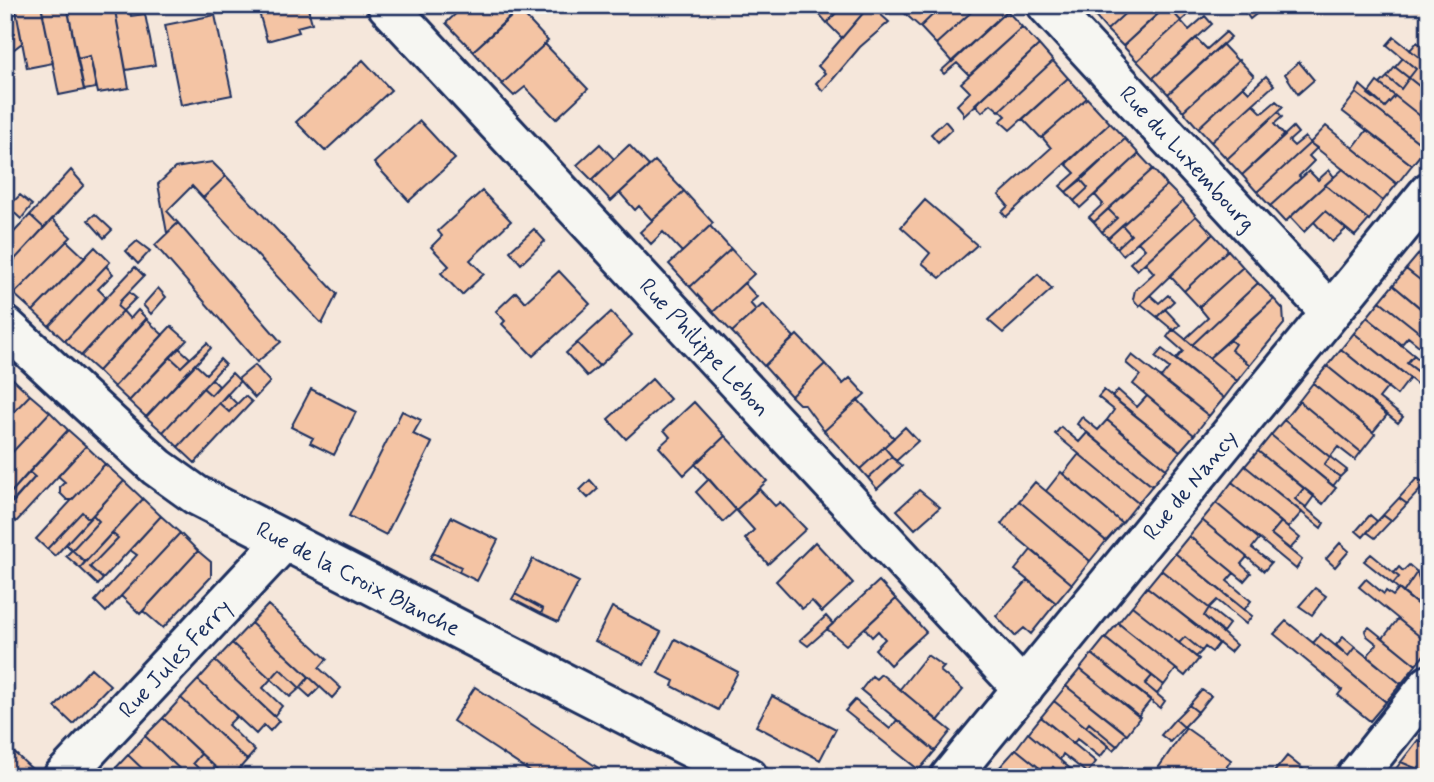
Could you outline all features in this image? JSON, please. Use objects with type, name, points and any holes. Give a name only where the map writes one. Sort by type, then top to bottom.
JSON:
[{"type":"street","name":"Rue Philippe Lebon","points":[[387,5],[1023,689]]},
{"type":"street","name":"Rue du Luxembourg","points":[[1047,5],[1330,312]]},
{"type":"street","name":"Rue de Nancy","points":[[950,777],[1429,192]]},
{"type":"street","name":"Rue de la Croix Blanche","points":[[5,326],[157,467],[196,495],[747,777]]},
{"type":"street","name":"Rue Jules Ferry","points":[[63,777],[285,540]]},
{"type":"street","points":[[1356,777],[1429,685]]},
{"type":"building","points":[[5,5],[15,5],[22,43],[5,56]]},
{"type":"building","points":[[15,5],[41,5],[53,63],[27,68]]},
{"type":"building","points":[[41,5],[67,5],[84,90],[59,95]]},
{"type":"building","points":[[67,5],[114,5],[129,88],[98,93],[90,56],[77,59]]},
{"type":"building","points":[[114,5],[128,5],[131,16],[145,14],[155,65],[126,70]]},
{"type":"building","points":[[257,5],[307,5],[312,23],[297,27],[299,32],[267,41]]},
{"type":"building","points":[[465,5],[500,5],[511,17],[473,51],[446,23]]},
{"type":"building","points":[[843,5],[827,23],[813,7]]},
{"type":"building","points":[[843,5],[870,5],[842,38],[827,23]]},
{"type":"building","points":[[870,5],[889,22],[860,47],[823,91],[816,83],[825,73],[818,66]]},
{"type":"building","points":[[907,5],[943,5],[920,27],[901,10]]},
{"type":"building","points":[[943,5],[979,5],[936,44],[920,27]]},
{"type":"building","points":[[979,5],[1002,5],[1007,11],[952,62],[936,44]]},
{"type":"building","points":[[1102,5],[1134,5],[1107,30],[1093,14]]},
{"type":"building","points":[[1134,5],[1167,6],[1123,46],[1107,30]]},
{"type":"building","points":[[1167,5],[1179,5],[1172,11],[1181,21],[1137,61],[1123,46]]},
{"type":"building","points":[[1179,5],[1197,7],[1181,21],[1172,11]]},
{"type":"building","points":[[1240,5],[1256,5],[1260,11],[1250,19]]},
{"type":"building","points":[[518,9],[548,41],[502,84],[473,51]]},
{"type":"building","points":[[1007,11],[1022,27],[969,75],[957,63],[944,74],[941,71]]},
{"type":"building","points":[[215,15],[232,95],[181,105],[165,25]]},
{"type":"building","points":[[1205,16],[1212,24],[1153,78],[1137,61],[1181,21],[1189,30]]},
{"type":"building","points":[[1022,27],[1039,45],[963,117],[963,112],[957,105],[970,92],[961,83]]},
{"type":"building","points":[[1226,32],[1231,37],[1168,94],[1153,78],[1196,38],[1207,49]]},
{"type":"building","points":[[1394,37],[1429,65],[1429,94],[1409,78],[1416,69],[1387,45]]},
{"type":"building","points":[[1417,42],[1429,51],[1424,61],[1410,50]]},
{"type":"building","points":[[545,44],[588,89],[556,119],[525,87],[514,96],[502,84]]},
{"type":"building","points":[[1222,44],[1238,61],[1183,111],[1168,94]]},
{"type":"building","points":[[1039,45],[1053,61],[999,111],[991,104],[982,112],[975,104]]},
{"type":"building","points":[[90,56],[96,88],[84,90],[77,59]]},
{"type":"building","points":[[1403,58],[1416,69],[1409,78],[1395,67]]},
{"type":"building","points":[[363,60],[391,90],[325,151],[296,122]]},
{"type":"building","points":[[1239,60],[1254,76],[1198,128],[1183,111]]},
{"type":"building","points":[[1053,61],[1068,78],[1010,130],[1000,121],[1006,116],[1000,110]]},
{"type":"building","points":[[1299,62],[1314,80],[1298,94],[1285,74]]},
{"type":"building","points":[[1395,67],[1409,78],[1401,89],[1387,77]]},
{"type":"building","points":[[1266,76],[1274,85],[1211,142],[1198,128],[1243,86],[1249,92]]},
{"type":"building","points":[[1387,77],[1401,89],[1409,78],[1429,94],[1429,123],[1380,84]]},
{"type":"building","points":[[1068,78],[1087,98],[1041,138],[1023,119]]},
{"type":"building","points":[[1377,82],[1395,96],[1385,107],[1368,94]]},
{"type":"building","points":[[1360,85],[1385,107],[1395,96],[1429,123],[1426,148],[1356,93]]},
{"type":"building","points":[[1356,93],[1426,148],[1412,165],[1342,111]]},
{"type":"building","points":[[1087,98],[1110,123],[1006,217],[1002,212],[1008,206],[999,195],[1051,148],[1042,137]]},
{"type":"building","points":[[1276,101],[1283,107],[1227,159],[1211,142],[1253,104],[1262,113]]},
{"type":"building","points":[[1278,112],[1282,117],[1274,124],[1285,136],[1242,175],[1227,159]]},
{"type":"building","points":[[420,121],[455,159],[409,201],[374,163]]},
{"type":"building","points":[[945,121],[952,129],[938,142],[931,134]]},
{"type":"building","points":[[1110,123],[1125,139],[1066,192],[1060,186],[1075,173],[1066,164]]},
{"type":"building","points":[[1326,126],[1397,184],[1383,201],[1310,143]]},
{"type":"building","points":[[1293,127],[1298,133],[1289,141],[1294,146],[1305,137],[1310,143],[1257,192],[1242,175]]},
{"type":"building","points":[[1367,130],[1412,165],[1397,184],[1353,148]]},
{"type":"building","points":[[1125,139],[1139,154],[1080,208],[1074,201],[1088,188],[1081,180]]},
{"type":"building","points":[[1310,143],[1317,148],[1309,156],[1314,161],[1299,176],[1301,178],[1270,206],[1257,192]]},
{"type":"building","points":[[600,144],[614,159],[592,180],[577,165]]},
{"type":"building","points":[[629,145],[649,166],[611,201],[592,180]]},
{"type":"building","points":[[1139,154],[1153,169],[1094,222],[1089,217],[1103,204],[1095,195]]},
{"type":"building","points":[[655,161],[684,191],[652,220],[639,206],[635,210],[620,193]]},
{"type":"building","points":[[212,162],[226,176],[203,198],[192,186],[167,211],[178,223],[167,233],[158,184],[175,168]]},
{"type":"building","points":[[1153,169],[1167,185],[1108,238],[1102,232],[1117,218],[1108,209]]},
{"type":"building","points":[[1343,169],[1383,201],[1369,220],[1325,185]]},
{"type":"building","points":[[71,170],[84,185],[44,228],[30,215]]},
{"type":"building","points":[[1329,170],[1334,177],[1285,222],[1270,206],[1309,171],[1318,180]]},
{"type":"building","points":[[226,176],[337,294],[322,324],[203,198]]},
{"type":"building","points":[[1081,180],[1088,188],[1074,201],[1066,192]]},
{"type":"building","points":[[1167,185],[1183,201],[1123,255],[1117,248],[1131,235],[1122,225]]},
{"type":"building","points":[[1325,185],[1369,220],[1355,236],[1325,211],[1304,232],[1290,217]]},
{"type":"building","points":[[482,191],[511,221],[470,260],[484,274],[462,295],[441,273],[449,266],[431,247],[442,236],[438,231]]},
{"type":"building","points":[[684,191],[713,223],[682,252],[663,232],[651,244],[640,232]]},
{"type":"building","points":[[20,195],[32,205],[21,219],[8,207]]},
{"type":"building","points":[[925,200],[977,245],[940,278],[922,263],[930,253],[901,227]]},
{"type":"building","points":[[1183,201],[1196,216],[1137,270],[1130,263],[1145,249],[1138,242]]},
{"type":"building","points":[[1108,209],[1117,218],[1102,232],[1094,222]]},
{"type":"building","points":[[1325,211],[1346,229],[1332,242],[1314,222]]},
{"type":"building","points":[[95,214],[112,230],[104,238],[88,220]]},
{"type":"building","points":[[30,215],[44,228],[5,270],[5,242]]},
{"type":"building","points":[[1196,216],[1213,234],[1139,306],[1133,299],[1135,290],[1154,273],[1145,263]]},
{"type":"building","points":[[52,219],[71,237],[14,294],[5,285],[5,270]]},
{"type":"building","points":[[178,223],[281,342],[257,362],[155,245]]},
{"type":"building","points":[[1122,225],[1131,235],[1117,248],[1108,238]]},
{"type":"building","points":[[710,226],[731,249],[690,287],[669,264]]},
{"type":"building","points":[[534,229],[545,241],[521,264],[510,251]]},
{"type":"building","points":[[1213,234],[1228,250],[1184,291],[1170,276]]},
{"type":"building","points":[[67,241],[85,258],[33,311],[14,294]]},
{"type":"building","points":[[137,241],[150,251],[138,264],[126,251]]},
{"type":"building","points":[[95,247],[110,262],[49,326],[33,311]]},
{"type":"building","points":[[731,249],[754,274],[713,312],[690,287]]},
{"type":"building","points":[[1228,250],[1243,267],[1199,307],[1184,291]]},
{"type":"building","points":[[1422,250],[1429,256],[1429,287],[1406,269]]},
{"type":"building","points":[[106,266],[113,274],[98,289],[106,297],[65,341],[49,326]]},
{"type":"building","points":[[135,267],[144,276],[120,301],[118,307],[123,311],[81,356],[65,341]]},
{"type":"building","points":[[1243,267],[1258,283],[1192,345],[1185,339],[1208,318],[1199,307]]},
{"type":"building","points":[[1406,269],[1429,287],[1427,314],[1393,285]]},
{"type":"building","points":[[559,271],[590,304],[533,356],[502,324],[505,321],[496,311],[516,292],[525,302]]},
{"type":"building","points":[[1038,274],[1052,289],[1003,333],[988,320]]},
{"type":"building","points":[[744,283],[757,297],[750,303],[756,310],[732,332],[713,312]]},
{"type":"building","points":[[1258,283],[1274,299],[1209,358],[1192,345]]},
{"type":"building","points":[[1393,285],[1429,315],[1429,340],[1380,301]]},
{"type":"building","points":[[158,288],[166,297],[151,314],[143,305]]},
{"type":"building","points":[[129,292],[136,298],[123,311],[118,307]]},
{"type":"building","points":[[1150,295],[1159,303],[1168,295],[1174,301],[1157,317],[1141,304]]},
{"type":"building","points":[[1274,299],[1283,309],[1284,324],[1250,365],[1231,350],[1235,344],[1230,340]]},
{"type":"building","points":[[1380,301],[1429,340],[1429,354],[1408,337],[1401,345],[1367,317]]},
{"type":"building","points":[[763,304],[794,337],[764,366],[732,332]]},
{"type":"building","points":[[1165,309],[1180,325],[1174,331],[1157,317]]},
{"type":"building","points":[[138,310],[147,319],[98,371],[81,356],[123,311],[130,319]]},
{"type":"building","points":[[611,312],[632,335],[599,366],[577,343]]},
{"type":"building","points":[[1367,317],[1414,355],[1407,363],[1429,380],[1424,390],[1354,333]]},
{"type":"building","points":[[146,319],[163,335],[114,387],[98,371]]},
{"type":"building","points":[[171,326],[187,340],[129,401],[114,387]]},
{"type":"building","points":[[1173,329],[1237,381],[1224,398],[1176,359],[1183,351],[1167,337]]},
{"type":"building","points":[[1354,333],[1410,378],[1397,395],[1341,349]]},
{"type":"building","points":[[797,335],[825,364],[791,396],[764,366]]},
{"type":"building","points":[[1230,340],[1235,344],[1231,350],[1250,365],[1237,381],[1209,358]]},
{"type":"building","points":[[207,343],[211,348],[146,417],[129,401],[170,357],[181,367]]},
{"type":"building","points":[[577,343],[599,366],[587,376],[566,353]]},
{"type":"building","points":[[179,348],[190,358],[181,367],[170,357]]},
{"type":"building","points":[[1162,349],[1224,398],[1209,416],[1161,378],[1169,368],[1155,357]]},
{"type":"building","points":[[1341,349],[1388,387],[1379,398],[1403,417],[1398,423],[1327,366]]},
{"type":"building","points":[[1132,355],[1209,416],[1194,435],[1133,384],[1140,375],[1126,363]]},
{"type":"building","points":[[1414,355],[1429,368],[1423,375],[1407,363]]},
{"type":"building","points":[[220,359],[225,364],[163,432],[146,417],[195,364],[206,374]]},
{"type":"building","points":[[825,364],[843,384],[850,378],[865,394],[824,431],[804,404],[799,404],[791,396]]},
{"type":"building","points":[[255,365],[270,382],[255,398],[238,379]]},
{"type":"building","points":[[1327,366],[1387,415],[1373,432],[1313,383]]},
{"type":"building","points":[[232,373],[240,381],[178,447],[163,432],[203,388],[211,395]]},
{"type":"building","points":[[12,378],[30,395],[5,421],[5,385]]},
{"type":"building","points":[[212,379],[219,386],[211,395],[203,388]]},
{"type":"building","points":[[652,379],[670,399],[626,439],[608,419]]},
{"type":"building","points":[[1313,383],[1375,434],[1361,452],[1299,401]]},
{"type":"building","points":[[311,389],[356,412],[334,455],[310,443],[313,438],[291,427]]},
{"type":"building","points":[[1104,390],[1180,451],[1166,469],[1107,420],[1114,410],[1098,397]]},
{"type":"building","points":[[1118,390],[1137,407],[1147,396],[1194,435],[1180,451],[1112,397]]},
{"type":"building","points":[[227,394],[237,404],[229,412],[219,403]]},
{"type":"building","points":[[30,395],[50,412],[5,460],[5,421]]},
{"type":"building","points":[[245,396],[252,402],[195,463],[178,447],[219,403],[229,412]]},
{"type":"building","points":[[858,400],[894,438],[860,469],[824,431]]},
{"type":"building","points":[[1299,401],[1361,452],[1355,460],[1338,447],[1330,457],[1284,420]]},
{"type":"building","points":[[694,402],[725,436],[684,475],[659,447],[670,437],[664,430]]},
{"type":"building","points":[[402,411],[421,420],[413,434],[432,443],[386,535],[349,516]]},
{"type":"building","points":[[50,412],[68,430],[8,496],[5,460]]},
{"type":"building","points":[[1082,417],[1098,430],[1107,420],[1166,469],[1152,486],[1077,424]]},
{"type":"building","points":[[1284,420],[1330,457],[1324,465],[1340,477],[1333,486],[1271,435]]},
{"type":"building","points":[[905,427],[918,441],[896,461],[884,447]]},
{"type":"building","points":[[1061,427],[1079,442],[1087,433],[1152,486],[1138,503],[1055,434]]},
{"type":"building","points":[[68,430],[86,446],[16,522],[5,510],[35,477],[29,472]]},
{"type":"building","points":[[1271,435],[1336,488],[1323,504],[1258,451]]},
{"type":"building","points":[[725,436],[767,481],[736,510],[695,464]]},
{"type":"building","points":[[86,446],[105,464],[72,500],[67,500],[60,493],[60,487],[65,482],[58,476]]},
{"type":"building","points":[[884,447],[896,461],[891,457],[868,478],[860,469]]},
{"type":"building","points":[[1258,451],[1304,488],[1295,499],[1324,523],[1321,528],[1245,466]]},
{"type":"building","points":[[1079,454],[1138,503],[1122,523],[1063,474]]},
{"type":"building","points":[[891,457],[902,466],[877,489],[868,478]]},
{"type":"building","points":[[1330,457],[1347,470],[1340,477],[1324,465]]},
{"type":"building","points":[[105,464],[124,481],[89,519],[82,512],[47,549],[36,539]]},
{"type":"building","points":[[1245,466],[1302,512],[1288,528],[1232,482]]},
{"type":"building","points":[[29,472],[35,477],[14,501],[8,496]]},
{"type":"building","points":[[1061,472],[1122,523],[1106,541],[1046,491]]},
{"type":"building","points":[[1417,478],[1426,484],[1407,504],[1399,498]]},
{"type":"building","points":[[709,479],[736,510],[723,522],[696,492]]},
{"type":"building","points":[[590,480],[598,489],[588,498],[580,490]]},
{"type":"building","points":[[124,481],[143,499],[85,562],[72,550],[99,521],[93,515]]},
{"type":"building","points":[[1035,482],[1106,541],[1090,561],[1019,501]]},
{"type":"building","points":[[1232,482],[1281,522],[1271,534],[1302,560],[1296,569],[1216,503]]},
{"type":"building","points":[[1304,488],[1314,496],[1306,507],[1295,499]]},
{"type":"building","points":[[759,489],[775,506],[780,502],[806,529],[768,564],[745,539],[754,530],[736,510]]},
{"type":"building","points":[[919,490],[940,507],[915,529],[897,510]]},
{"type":"building","points":[[1399,498],[1407,504],[1391,521],[1383,515]]},
{"type":"building","points":[[143,499],[161,516],[103,579],[90,567],[118,538],[112,533]]},
{"type":"building","points":[[1019,501],[1090,561],[1072,584],[1001,524]]},
{"type":"building","points":[[1216,503],[1259,539],[1252,548],[1271,563],[1264,571],[1202,520]]},
{"type":"building","points":[[82,512],[89,519],[55,556],[47,549]]},
{"type":"building","points":[[93,515],[99,521],[72,550],[66,544]]},
{"type":"building","points":[[1370,515],[1377,521],[1363,537],[1356,531]]},
{"type":"building","points":[[1383,515],[1391,521],[1375,538],[1367,532]]},
{"type":"building","points":[[161,516],[180,533],[106,612],[95,601],[137,555],[130,550]]},
{"type":"building","points":[[451,517],[498,540],[477,581],[459,572],[461,567],[433,553]]},
{"type":"building","points":[[1202,520],[1247,557],[1241,564],[1251,573],[1244,581],[1189,536]]},
{"type":"building","points":[[1281,522],[1300,538],[1290,549],[1271,534]]},
{"type":"building","points":[[112,533],[118,538],[90,567],[103,579],[98,585],[80,568]]},
{"type":"building","points":[[180,533],[198,551],[140,614],[121,596]]},
{"type":"building","points":[[1189,536],[1234,573],[1227,581],[1251,601],[1244,610],[1175,553]]},
{"type":"building","points":[[815,542],[853,583],[822,612],[812,601],[802,609],[776,581]]},
{"type":"building","points":[[1340,543],[1349,551],[1335,567],[1326,559]]},
{"type":"building","points":[[72,550],[85,562],[80,568],[66,556]]},
{"type":"building","points":[[1031,550],[1072,584],[1056,603],[1015,570]]},
{"type":"building","points":[[198,551],[211,562],[211,577],[163,628],[143,611]]},
{"type":"building","points":[[433,553],[461,567],[459,572],[430,558]]},
{"type":"building","points":[[1175,553],[1252,616],[1246,624],[1217,600],[1209,608],[1161,570]]},
{"type":"building","points":[[1371,554],[1399,577],[1393,584],[1364,561]]},
{"type":"building","points":[[533,559],[579,582],[558,622],[541,614],[543,609],[515,594]]},
{"type":"building","points":[[1409,565],[1417,572],[1403,593],[1393,584],[1399,577],[1394,573],[1399,567],[1403,571]]},
{"type":"building","points":[[1161,570],[1209,608],[1204,616],[1236,645],[1230,652],[1147,587]]},
{"type":"building","points":[[1417,572],[1419,579],[1422,577],[1429,582],[1429,614],[1403,593]]},
{"type":"building","points":[[1366,579],[1384,594],[1386,591],[1393,596],[1399,589],[1429,614],[1429,644],[1359,587]]},
{"type":"building","points":[[1028,580],[1056,603],[1031,634],[1024,628],[1015,636],[996,616]]},
{"type":"building","points":[[879,581],[896,599],[846,645],[827,629]]},
{"type":"building","points":[[1147,587],[1219,643],[1212,652],[1205,647],[1202,651],[1185,637],[1179,643],[1132,606]]},
{"type":"building","points":[[1315,588],[1326,596],[1312,615],[1299,606]]},
{"type":"building","points":[[515,594],[543,609],[541,614],[512,599]]},
{"type":"building","points":[[896,599],[926,632],[890,665],[875,649],[885,639],[878,631],[872,637],[865,628]]},
{"type":"building","points":[[268,605],[327,659],[319,668],[341,688],[332,698],[251,623]]},
{"type":"building","points":[[1132,606],[1199,659],[1185,676],[1118,623]]},
{"type":"building","points":[[612,607],[661,632],[644,665],[595,641]]},
{"type":"building","points":[[1209,608],[1229,624],[1223,632],[1204,616]]},
{"type":"building","points":[[826,616],[833,624],[808,646],[800,640]]},
{"type":"building","points":[[1398,619],[1429,644],[1429,649],[1416,665],[1383,638]]},
{"type":"building","points":[[1286,621],[1386,702],[1370,721],[1338,695],[1342,690],[1274,634]]},
{"type":"building","points":[[251,623],[309,677],[300,688],[280,669],[271,679],[232,643]]},
{"type":"building","points":[[1118,623],[1176,669],[1164,685],[1105,638]]},
{"type":"building","points":[[1369,627],[1416,665],[1401,684],[1367,656],[1377,644],[1367,636],[1365,631]]},
{"type":"building","points":[[1321,634],[1348,656],[1355,647],[1401,684],[1386,702],[1313,643]]},
{"type":"building","points":[[1185,637],[1202,651],[1196,657],[1179,643]]},
{"type":"building","points":[[1343,637],[1355,647],[1348,656],[1336,645]]},
{"type":"building","points":[[1105,638],[1152,676],[1145,684],[1165,701],[1160,708],[1092,654]]},
{"type":"building","points":[[675,639],[738,672],[718,710],[672,686],[674,681],[658,673]]},
{"type":"building","points":[[232,643],[271,679],[263,688],[282,706],[274,716],[215,661]]},
{"type":"building","points":[[1092,654],[1151,700],[1138,716],[1080,669]]},
{"type":"building","points":[[927,655],[944,667],[940,671],[963,690],[938,721],[900,689]]},
{"type":"building","points":[[215,661],[279,721],[270,731],[264,725],[256,734],[198,680]]},
{"type":"building","points":[[91,668],[110,685],[73,724],[55,707]]},
{"type":"building","points":[[280,669],[300,688],[290,697],[271,679]]},
{"type":"building","points":[[1080,669],[1140,717],[1127,734],[1066,686]]},
{"type":"building","points":[[881,674],[951,731],[935,751],[861,690],[872,676],[876,679]]},
{"type":"building","points":[[1152,676],[1164,685],[1157,694],[1145,684]]},
{"type":"building","points":[[309,677],[320,687],[310,697],[300,688]]},
{"type":"building","points":[[198,680],[237,716],[228,725],[255,751],[247,760],[181,698]]},
{"type":"building","points":[[1066,686],[1126,734],[1117,746],[1089,723],[1086,727],[1054,701]]},
{"type":"building","points":[[475,687],[612,777],[538,777],[453,721]]},
{"type":"building","points":[[1202,690],[1211,696],[1198,712],[1189,705]]},
{"type":"building","points":[[772,696],[836,729],[820,760],[756,726]]},
{"type":"building","points":[[181,698],[247,760],[232,777],[226,777],[163,718]]},
{"type":"building","points":[[855,700],[890,729],[897,720],[935,751],[919,770],[845,711]]},
{"type":"building","points":[[1054,701],[1109,746],[1100,757],[1077,739],[1073,744],[1041,717]]},
{"type":"building","points":[[1189,705],[1198,712],[1184,727],[1175,719]]},
{"type":"building","points":[[1041,717],[1096,762],[1087,773],[1063,754],[1060,760],[1028,733]]},
{"type":"building","points":[[163,718],[201,754],[193,763],[207,777],[188,777],[145,736]]},
{"type":"building","points":[[1175,719],[1184,727],[1170,742],[1161,735]]},
{"type":"building","points":[[1089,723],[1117,746],[1113,750],[1086,727]]},
{"type":"building","points":[[1186,728],[1231,760],[1220,777],[1152,777]]},
{"type":"building","points":[[1028,733],[1080,777],[1064,777],[1053,767],[1047,774],[1016,749]]},
{"type":"building","points":[[145,736],[188,777],[151,777],[128,755]]},
{"type":"building","points":[[1418,740],[1429,745],[1429,774],[1401,762]]},
{"type":"building","points":[[5,744],[32,769],[24,777],[5,777]]},
{"type":"building","points":[[1016,749],[1050,777],[1009,777],[999,768]]},
{"type":"building","points":[[201,754],[221,772],[216,777],[207,777],[193,763]]},
{"type":"building","points":[[128,755],[151,777],[115,777],[111,773]]},
{"type":"building","points":[[1287,756],[1313,777],[1270,777]]},
{"type":"building","points":[[1401,762],[1429,774],[1429,777],[1399,777],[1392,774]]}]
